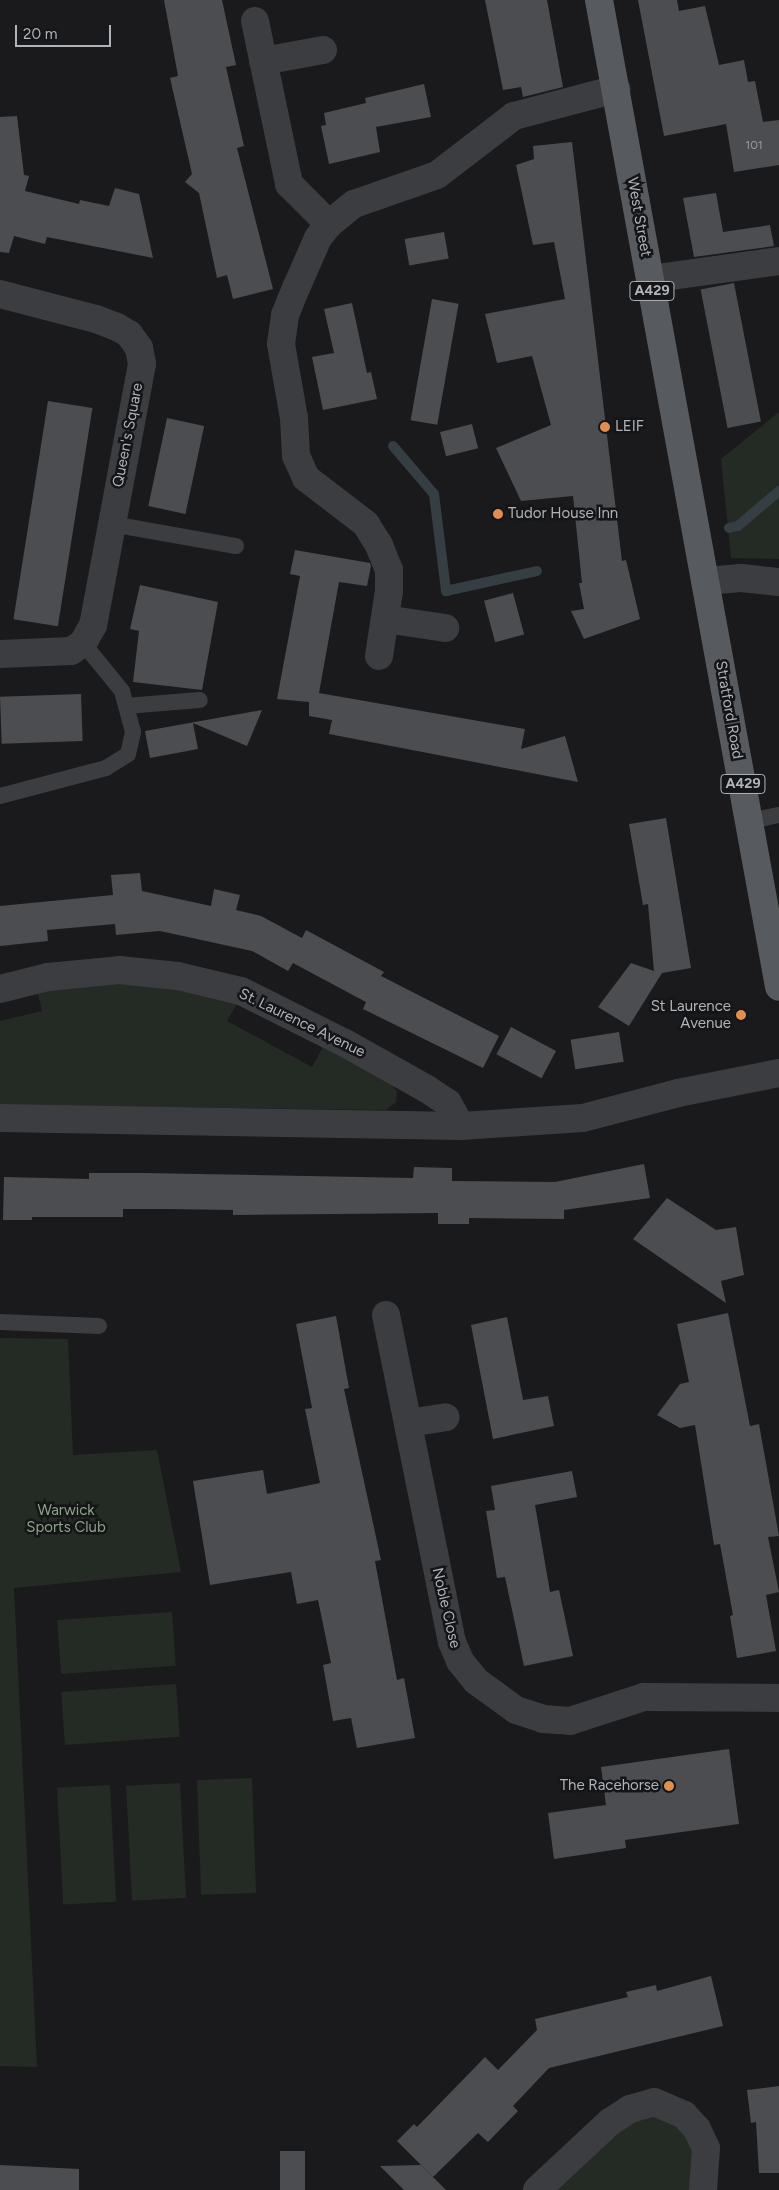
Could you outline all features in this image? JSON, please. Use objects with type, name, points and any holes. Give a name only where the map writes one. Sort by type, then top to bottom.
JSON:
[{"type":"main road","name":"West Street","points":[[599,0],[706,581]]},
{"type":"main road","name":"Stratford Road","points":[[706,581],[779,987]]},
{"type":"street","points":[[255,22],[289,184],[329,224]]},
{"type":"street","points":[[263,61],[323,50]]},
{"type":"street","points":[[379,656],[385,619],[389,570],[379,545],[366,524],[306,478],[296,456],[294,418],[281,344],[285,316],[311,253],[329,224],[354,204],[437,175],[514,116],[616,89]]},
{"type":"street","points":[[650,279],[779,261]]},
{"type":"street","name":"Queen's Square","points":[[0,294],[96,319],[129,334],[140,348],[142,364],[93,625],[83,643]]},
{"type":"street","points":[[706,581],[741,578],[779,582]]},
{"type":"street","points":[[385,619],[445,628]]},
{"type":"street","points":[[0,654],[58,654],[71,651],[83,643]]},
{"type":"street","name":"St. Laurence Avenue","points":[[0,989],[48,976],[119,970],[178,976],[241,991],[346,1043],[427,1089],[448,1103],[461,1126]]},
{"type":"street","points":[[0,1118],[316,1126],[461,1126],[583,1118],[678,1093],[779,1073]]},
{"type":"street","name":"Noble Close","points":[[386,1315],[452,1642],[460,1661],[476,1681],[516,1710],[543,1719],[570,1721],[644,1697],[779,1698]]},
{"type":"street","points":[[409,1423],[446,1417]]},
{"type":"street","points":[[537,2190],[610,2122],[630,2109],[654,2102],[684,2115],[697,2130],[706,2148],[703,2190]]},
{"type":"lane","points":[[112,524],[236,546]]},
{"type":"lane","points":[[0,796],[106,768],[121,761],[132,747],[133,732],[122,691],[83,643]]},
{"type":"lane","points":[[126,706],[200,700]]},
{"type":"lane","points":[[750,821],[779,815]]},
{"type":"lane","points":[[0,1322],[98,1326]]},
{"type":"green space","points":[[779,412],[779,559],[731,558],[721,459]]},
{"type":"green space","points":[[119,977],[238,1002],[227,1021],[312,1067],[323,1047],[389,1081],[397,1091],[396,1102],[386,1110],[0,1105],[0,1021],[42,1011],[36,987]]},
{"type":"green space","name":"Warwick Sports Club","points":[[0,1338],[68,1339],[73,1455],[157,1450],[181,1572],[14,1588],[37,2067],[0,2066]]},
{"type":"green space","points":[[172,1612],[176,1666],[61,1674],[57,1620]]},
{"type":"green space","points":[[176,1684],[180,1737],[65,1745],[61,1692]]},
{"type":"green space","points":[[252,1778],[256,1893],[201,1895],[197,1780]]},
{"type":"green space","points":[[180,1783],[186,1898],[132,1901],[126,1786]]},
{"type":"green space","points":[[110,1785],[116,1902],[63,1905],[57,1788]]},
{"type":"green space","points":[[660,2116],[690,2136],[698,2160],[695,2190],[554,2190],[626,2125],[638,2119]]},
{"type":"building","points":[[164,0],[222,0],[236,65],[226,67],[244,146],[237,148],[273,289],[233,299],[227,275],[217,278],[199,193],[185,182],[192,174],[170,78],[178,76]]},
{"type":"building","points":[[485,0],[547,0],[563,87],[523,97],[521,87],[503,90]]},
{"type":"building","points":[[638,0],[677,0],[679,11],[705,6],[719,65],[744,60],[748,82],[755,81],[763,122],[779,120],[779,165],[734,172],[726,124],[664,136]]},
{"type":"building","points":[[424,84],[431,117],[376,127],[380,152],[329,164],[321,126],[326,125],[324,113],[366,103],[365,98]]},
{"type":"building","points":[[17,116],[24,175],[29,176],[25,191],[79,204],[80,200],[109,206],[115,188],[139,194],[153,258],[47,237],[45,244],[14,236],[9,253],[0,252],[0,117]]},
{"type":"building","points":[[572,142],[622,561],[626,560],[640,619],[584,639],[571,611],[584,609],[579,583],[582,583],[573,496],[521,501],[496,448],[551,425],[532,356],[497,363],[485,314],[565,299],[554,242],[533,245],[516,165],[534,159],[533,146]]},
{"type":"building","points":[[716,193],[723,232],[770,225],[774,246],[694,257],[683,198]]},
{"type":"building","points":[[444,232],[449,259],[409,266],[405,239]]},
{"type":"building","points":[[734,283],[761,421],[728,428],[701,289]]},
{"type":"building","points":[[432,299],[459,304],[437,425],[411,420]]},
{"type":"building","points":[[352,303],[367,373],[371,372],[377,399],[323,410],[312,357],[334,353],[324,309]]},
{"type":"building","points":[[48,401],[92,408],[58,626],[13,619]]},
{"type":"building","points":[[167,418],[204,426],[185,514],[148,506]]},
{"type":"building","points":[[472,424],[478,448],[446,456],[440,432]]},
{"type":"building","points":[[295,550],[370,563],[371,566],[367,586],[339,582],[319,693],[525,729],[521,749],[565,736],[578,782],[329,734],[332,720],[309,716],[309,702],[277,699],[300,576],[290,574]]},
{"type":"building","points":[[140,585],[218,602],[202,690],[133,682],[139,631],[130,629]]},
{"type":"building","points":[[513,593],[524,635],[495,642],[484,601]]},
{"type":"building","points":[[81,694],[83,741],[2,744],[0,697]]},
{"type":"building","points":[[262,710],[247,746],[193,723],[198,749],[150,758],[145,731]]},
{"type":"building","points":[[666,818],[691,968],[662,973],[629,1026],[598,1007],[631,963],[654,971],[648,904],[643,905],[629,824]]},
{"type":"building","points":[[140,873],[142,891],[211,906],[214,889],[240,895],[236,910],[261,916],[302,938],[306,930],[384,972],[381,976],[499,1036],[483,1068],[363,1009],[366,1002],[293,963],[288,971],[252,951],[160,931],[116,935],[115,924],[47,930],[48,941],[0,946],[0,906],[113,895],[111,875]]},
{"type":"building","points":[[511,1027],[556,1051],[541,1078],[496,1054]]},
{"type":"building","points":[[619,1032],[624,1062],[575,1069],[571,1040]]},
{"type":"building","points":[[644,1164],[650,1198],[564,1210],[564,1219],[469,1218],[469,1224],[438,1224],[438,1213],[233,1215],[233,1210],[123,1209],[123,1217],[32,1217],[32,1220],[3,1220],[4,1177],[89,1179],[89,1173],[143,1173],[413,1178],[414,1167],[452,1168],[452,1181],[555,1182]]},
{"type":"building","points":[[667,1198],[716,1230],[736,1227],[744,1275],[721,1281],[726,1303],[633,1239]]},
{"type":"building","points":[[728,1313],[750,1426],[759,1424],[779,1536],[768,1537],[779,1592],[766,1595],[776,1651],[737,1658],[730,1616],[733,1615],[720,1544],[714,1545],[695,1425],[680,1428],[657,1415],[680,1384],[689,1382],[677,1324]]},
{"type":"building","points":[[336,1316],[349,1388],[344,1389],[381,1560],[375,1561],[397,1680],[404,1678],[415,1738],[357,1748],[351,1718],[333,1721],[323,1665],[331,1663],[318,1600],[297,1604],[291,1572],[210,1585],[193,1481],[263,1470],[267,1494],[320,1483],[305,1409],[312,1408],[296,1324]]},
{"type":"building","points":[[507,1317],[523,1400],[548,1396],[554,1426],[493,1439],[471,1325]]},
{"type":"building","points":[[572,1471],[577,1497],[535,1505],[550,1592],[559,1590],[573,1656],[524,1666],[505,1577],[497,1578],[486,1511],[495,1510],[491,1486]]},
{"type":"building","name":"The Racehorse","points":[[729,1749],[739,1824],[625,1840],[626,1848],[554,1859],[548,1813],[606,1805],[601,1767]]},
{"type":"building","points":[[711,1976],[723,2026],[549,2068],[513,2106],[518,2111],[488,2142],[478,2133],[433,2177],[397,2141],[414,2124],[417,2127],[485,2057],[498,2070],[537,2030],[535,2019],[628,1997],[626,1992],[656,1985],[657,1991]]},
{"type":"building","points":[[779,2086],[779,2173],[759,2173],[756,2122],[751,2123],[747,2090]]},
{"type":"building","points":[[280,2151],[305,2151],[305,2190],[280,2190]]},
{"type":"building","points":[[0,2165],[79,2169],[79,2190],[0,2190]]},
{"type":"building","points":[[421,2165],[446,2190],[404,2190],[380,2166]]},
{"type":"waterway","points":[[393,446],[434,494],[446,591],[537,571]]},
{"type":"waterway","points":[[729,528],[738,526],[779,491]]},
{"type":"place","name":"LEIF","points":[[605,427]]},
{"type":"place","name":"Tudor House Inn","points":[[498,514]]},
{"type":"place","name":"St Laurence Avenue","points":[[741,1015]]},
{"type":"place","name":"The Racehorse","points":[[669,1786]]}]
